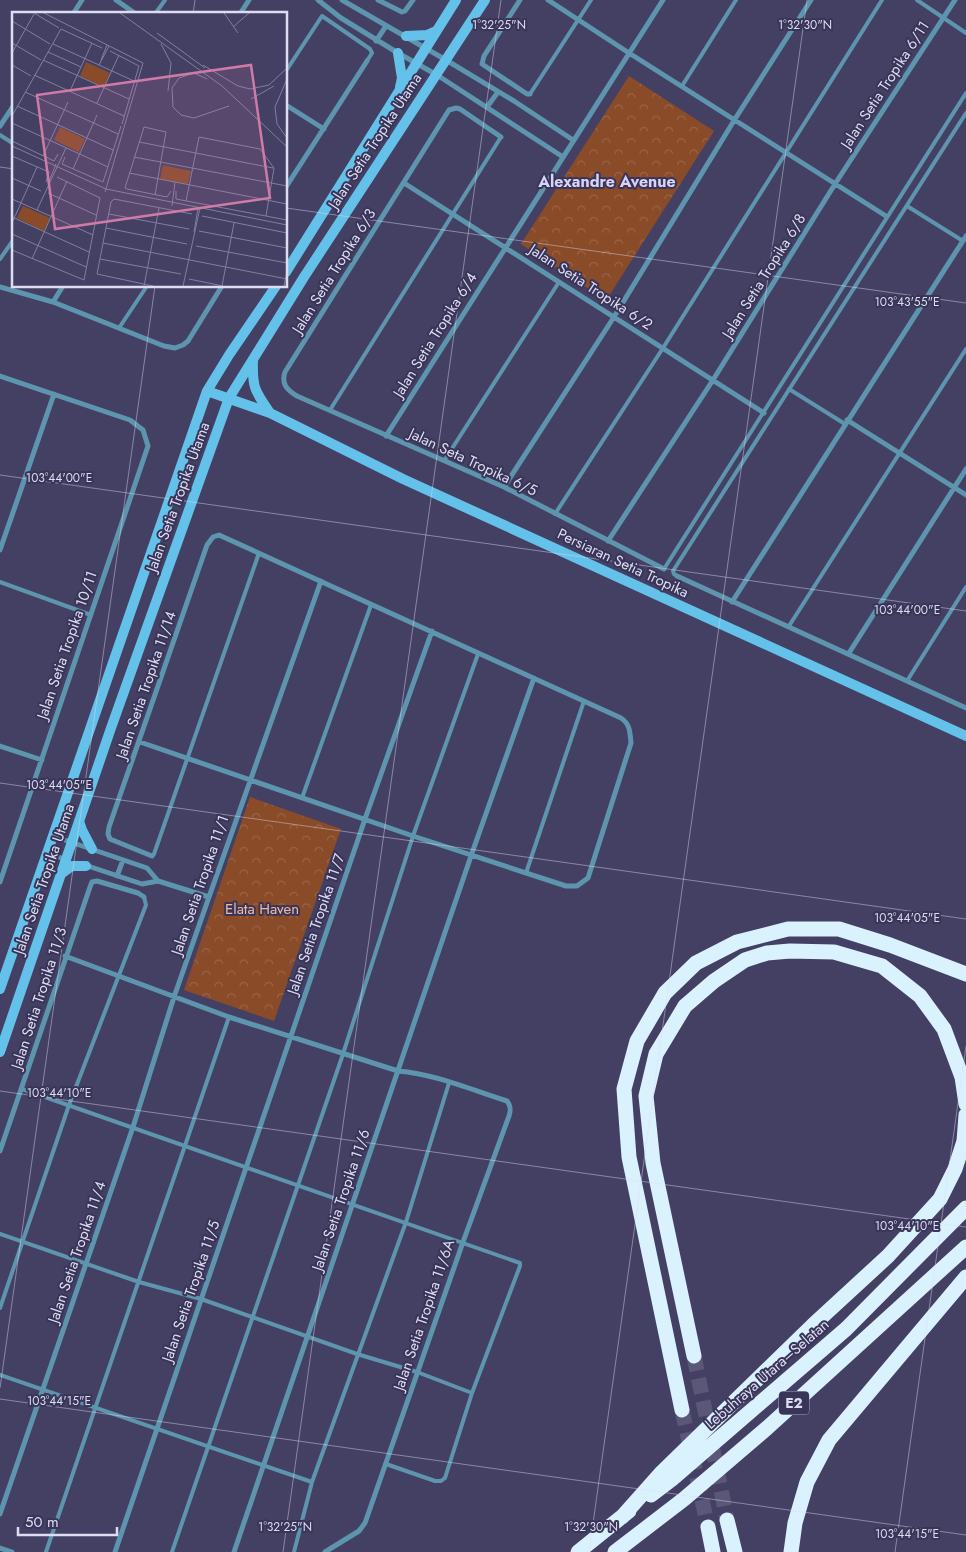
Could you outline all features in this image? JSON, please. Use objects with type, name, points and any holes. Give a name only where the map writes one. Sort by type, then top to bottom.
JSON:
[{"type":"highway","points":[[682,1410],[629,1158],[624,1089],[636,1041],[665,993],[696,963],[737,942],[788,929],[839,929],[890,945],[966,974]]},
{"type":"highway","points":[[694,1356],[653,1163],[646,1096],[656,1054],[685,1006],[714,981],[745,960],[767,953],[790,951],[834,952],[882,966],[920,996],[944,1029],[962,1077],[966,1104]]},
{"type":"highway","points":[[622,1517],[669,1465],[813,1325],[888,1256],[940,1198],[955,1169],[964,1141],[966,1115]]},
{"type":"highway","name":"Lebuhraya Utara–Selatan","points":[[578,1552],[672,1479],[846,1329],[966,1208]]},
{"type":"highway","name":"E2","points":[[615,1552],[684,1499],[767,1428],[966,1247]]},
{"type":"highway","points":[[791,1552],[795,1523],[806,1482],[829,1440],[966,1277]]},
{"type":"highway","points":[[727,1520],[735,1552]]},
{"type":"highway","points":[[708,1527],[713,1552]]},
{"type":"main road","name":"Jalan Setia Tropika Utama","points":[[288,269],[456,0]]},
{"type":"main road","name":"Jalan Setia Tropika Utama","points":[[0,1050],[4,1030],[62,874],[229,398],[304,278],[485,0]]},
{"type":"main road","points":[[406,36],[427,35],[437,30]]},
{"type":"main road","points":[[398,53],[402,78],[399,90]]},
{"type":"main road","name":"Jalan Setia Tropika Utama","points":[[0,989],[207,391],[275,288]]},
{"type":"main road","points":[[253,359],[252,380],[256,391],[270,413]]},
{"type":"main road","name":"Persiaran Setia Tropika","points":[[207,391],[270,413],[412,483],[966,736]]},
{"type":"main road","points":[[80,821],[92,850]]},
{"type":"main road","points":[[62,874],[72,866],[86,866]]},
{"type":"street","points":[[74,12],[82,0]]},
{"type":"street","points":[[116,0],[133,12]]},
{"type":"street","points":[[241,12],[249,0]]},
{"type":"street","points":[[318,0],[376,41],[437,75],[562,157]]},
{"type":"street","points":[[342,0],[425,47],[573,140]]},
{"type":"street","points":[[378,0],[402,12],[405,11],[413,0]]},
{"type":"street","points":[[520,0],[482,60],[482,64],[527,94],[530,94]]},
{"type":"street","points":[[548,0],[886,216]]},
{"type":"street","name":"Jalan Setia Tropika 6/4","points":[[386,436],[663,0]]},
{"type":"street","points":[[504,487],[614,317],[735,119],[812,0]]},
{"type":"street","name":"Jalan Setia Tropika 6/11","points":[[836,184],[955,0]]},
{"type":"street","points":[[376,41],[386,26]]},
{"type":"street","points":[[288,184],[367,61]]},
{"type":"street","points":[[487,107],[498,92]]},
{"type":"street","points":[[288,107],[324,129]]},
{"type":"street","points":[[0,126],[12,108]]},
{"type":"street","name":"Jalan Setia Tropika 6/3","points":[[285,372],[452,108],[460,109],[501,137]]},
{"type":"street","name":"Jalan Setia Tropika 6/2","points":[[404,183],[764,413]]},
{"type":"street","name":"Jalan Setia Tropika 6/8","points":[[608,541],[713,380],[836,184]]},
{"type":"street","points":[[732,602],[846,422],[965,240]]},
{"type":"street","points":[[0,287],[53,302],[156,343],[174,348],[188,341],[221,288]]},
{"type":"street","points":[[53,302],[62,288]]},
{"type":"street","name":"Jalan Seta Tropika 6/5","points":[[285,372],[283,379],[285,386],[291,392],[504,487],[664,569]]},
{"type":"street","points":[[0,376],[54,394],[0,550]]},
{"type":"street","name":"Jalan Setia Tropika 10/11","points":[[0,882],[148,446],[143,430],[130,420],[54,394]]},
{"type":"street","points":[[846,422],[900,453],[966,495]]},
{"type":"street","points":[[849,653],[966,469]]},
{"type":"street","name":"Jalan Setia Tropika 11/14","points":[[152,856],[110,839],[108,834],[207,545],[213,537],[219,535],[259,553]]},
{"type":"street","points":[[140,742],[471,856],[566,886],[577,886],[588,878],[631,743],[630,732],[625,721],[259,553]]},
{"type":"street","points":[[677,576],[966,708]]},
{"type":"street","name":"Jalan Setia Tropika 11/1","points":[[174,997],[321,581]]},
{"type":"street","name":"Jalan Setia Tropika 11/7","points":[[290,1038],[432,631]]},
{"type":"street","name":"Jalan Setia Tropika 11/6","points":[[234,1552],[471,856],[534,678]]},
{"type":"street","points":[[0,746],[42,760]]},
{"type":"street","points":[[53,836],[147,868],[158,881]]},
{"type":"street","points":[[47,853],[142,884],[158,881],[209,897]]},
{"type":"street","points":[[117,876],[122,860]]},
{"type":"street","name":"Jalan Setia Tropika 11/3","points":[[0,1152],[65,956],[92,882],[98,881],[144,897]]},
{"type":"street","points":[[65,956],[290,1038],[398,1071],[412,1072],[449,1083]]},
{"type":"street","name":"Jalan Setia Tropika 11/4","points":[[0,1514],[133,1128],[174,997]]},
{"type":"street","name":"Jalan Setia Tropika 11/5","points":[[115,1552],[290,1038]]},
{"type":"street","name":"Jalan Setia Tropika 11/6A","points":[[325,1552],[359,1531],[365,1523],[463,1242],[510,1116],[511,1111],[507,1101],[449,1083]]},
{"type":"street","points":[[0,1548],[12,1552]]},
{"type":"lane","points":[[156,12],[165,0]]},
{"type":"lane","points":[[530,94],[591,0]]},
{"type":"lane","points":[[682,86],[736,0]]},
{"type":"lane","points":[[555,514],[663,348],[882,0]]},
{"type":"lane","points":[[917,0],[966,33]]},
{"type":"lane","points":[[288,68],[322,16],[370,49],[372,53],[367,61]]},
{"type":"lane","points":[[664,569],[764,413],[886,216],[966,94]]},
{"type":"lane","points":[[677,576],[673,571],[966,113]]},
{"type":"lane","points":[[0,135],[12,143]]},
{"type":"lane","points":[[330,410],[501,137]]},
{"type":"lane","points":[[907,206],[965,240]]},
{"type":"lane","points":[[0,259],[12,241]]},
{"type":"lane","points":[[444,461],[559,282]]},
{"type":"lane","points":[[119,328],[146,288]]},
{"type":"lane","points":[[789,626],[966,349]]},
{"type":"lane","points":[[789,389],[846,422]]},
{"type":"lane","points":[[152,856],[259,553]]},
{"type":"lane","points":[[0,582],[91,615]]},
{"type":"lane","points":[[907,681],[966,588]]},
{"type":"lane","points":[[302,798],[371,605]]},
{"type":"lane","points":[[172,1552],[343,1054],[413,836],[478,654]]},
{"type":"lane","points":[[526,872],[584,701]]},
{"type":"lane","points":[[0,1308],[69,1105],[146,905],[144,897]]},
{"type":"lane","points":[[46,1552],[229,1017]]},
{"type":"lane","points":[[294,1552],[312,1482],[406,1222],[449,1083]]},
{"type":"lane","points":[[22,1089],[517,1260],[520,1263],[472,1393],[445,1478],[435,1481],[386,1464]]},
{"type":"lane","points":[[0,1234],[138,1282],[201,1299],[357,1354],[417,1372],[472,1393]]},
{"type":"lane","points":[[0,1375],[312,1482]]},
{"type":"green space","name":"Alexandre Avenue","points":[[629,76],[714,131],[607,299],[575,281],[521,244]]},
{"type":"green space","name":"Elata Haven","points":[[250,797],[341,829],[274,1021],[184,990]]},
{"type":"tunnel","points":[[694,1356],[727,1520]]},
{"type":"tunnel","points":[[682,1410],[708,1527]]},
{"type":"district","name":"Alexandre Avenue","points":[[607,181]]}]
